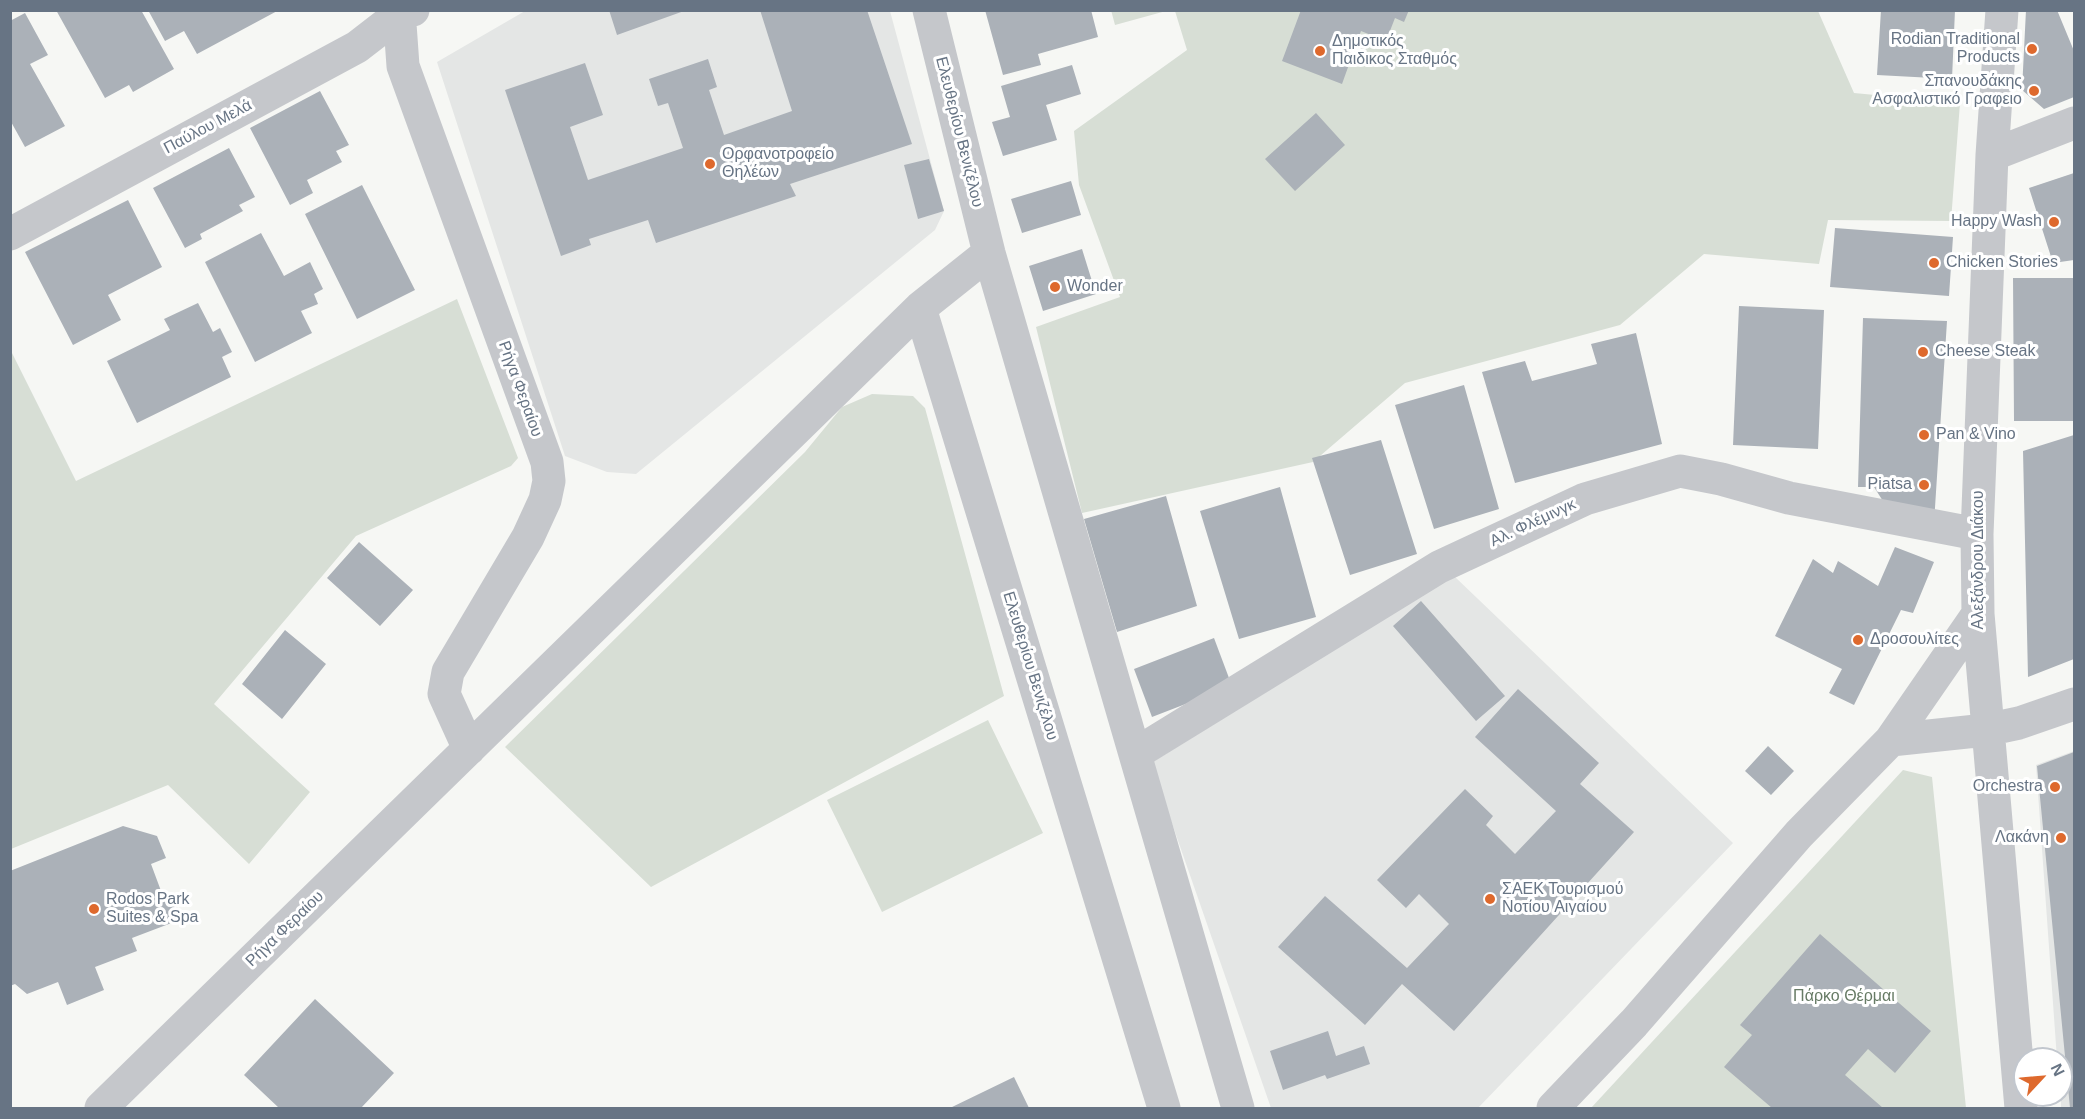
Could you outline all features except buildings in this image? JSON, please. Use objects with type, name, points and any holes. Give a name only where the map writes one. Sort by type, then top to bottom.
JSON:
[{"type":"street","name":"Ελευθερίου Βενιζέλου","points":[[929,10],[989,253],[1238,1108]]},
{"type":"street","name":"Αλεξάνδρου Διάκου","points":[[2002,10],[1992,155],[1977,534],[1978,614],[1986,730],[2021,1108]]},
{"type":"street","name":"Παύλου Μελά","points":[[10,234],[357,47],[405,11]]},
{"type":"street","name":"Ρήγα Φεραίου","points":[[405,11],[403,66],[547,462],[549,481],[545,500],[528,537],[448,672],[444,694],[470,749]]},
{"type":"street","points":[[1992,155],[2074,123]]},
{"type":"street","points":[[920,308],[989,253]]},
{"type":"street","name":"Ελευθερίου Βενιζέλου","points":[[920,308],[1164,1108]]},
{"type":"street","name":"Ρήγα Φεραίου","points":[[101,1108],[920,308]]},
{"type":"street","name":"Αλ. Φλέμινγκ","points":[[1135,754],[1439,567],[1585,499],[1680,471],[1721,479],[1789,498],[1977,534]]},
{"type":"street","points":[[1552,1108],[1634,1023],[1807,826],[1891,740],[1978,614]]},
{"type":"street","points":[[1891,740],[1986,730],[2019,723],[2074,704]]},
{"type":"shaded area","points":[[525,11],[890,11],[944,211],[935,230],[636,474],[607,472],[565,456],[437,62]]},
{"type":"shaded area","points":[[1454,576],[1733,843],[1478,1108],[1271,1108],[1151,763]]},
{"type":"shaded area","points":[[2074,751],[2074,1108],[2061,1108],[2073,1107],[2073,1047],[2056,1047],[2036,765]]},
{"type":"green space","points":[[1111,10],[1166,10],[1166,11],[1115,25]]},
{"type":"green space","points":[[1175,11],[1818,11],[1854,93],[1960,103],[1951,221],[1828,220],[1819,264],[1704,254],[1620,325],[1405,383],[1313,462],[1082,513],[1036,327],[1120,297],[1079,185],[1074,131],[1187,50]]},
{"type":"green space","points":[[457,299],[518,458],[511,466],[356,536],[214,704],[310,792],[249,864],[168,785],[11,849],[11,351],[76,481]]},
{"type":"green space","points":[[872,394],[913,396],[925,408],[1004,696],[651,887],[505,747],[805,452],[842,407]]},
{"type":"green space","points":[[988,720],[1043,833],[882,912],[827,800]]},
{"type":"green space","name":"Πάρκο Θέρμαι","points":[[1903,770],[1932,777],[1966,1108],[1591,1108]]},
{"type":"place","name":"Rodian Traditional Products","points":[[2032,49]]},
{"type":"place","name":"Δημοτικός Παιδικος Σταθμός","points":[[1320,51]]},
{"type":"place","name":"Σπανουδάκης Ασφαλιστικό Γραφειο","points":[[2034,91]]},
{"type":"place","name":"Ορφανοτροφείο Θηλέων","points":[[710,164]]},
{"type":"place","name":"Happy Wash","points":[[2054,222]]},
{"type":"place","name":"Chicken Stories","points":[[1934,263]]},
{"type":"place","name":"Wonder","points":[[1055,287]]},
{"type":"place","name":"Cheese Steak","points":[[1923,352]]},
{"type":"place","name":"Pan & Vino","points":[[1924,435]]},
{"type":"place","name":"Piatsa","points":[[1924,485]]},
{"type":"place","name":"Δροσουλίτες","points":[[1858,640]]},
{"type":"place","name":"Orchestra","points":[[2055,787]]},
{"type":"place","name":"Λακάνη","points":[[2061,838]]},
{"type":"place","name":"ΣΑΕΚ Τουρισμού Νοτίου Αιγαίου","points":[[1490,899]]},
{"type":"place","name":"Rodos Park Suites & Spa","points":[[94,909]]}]
